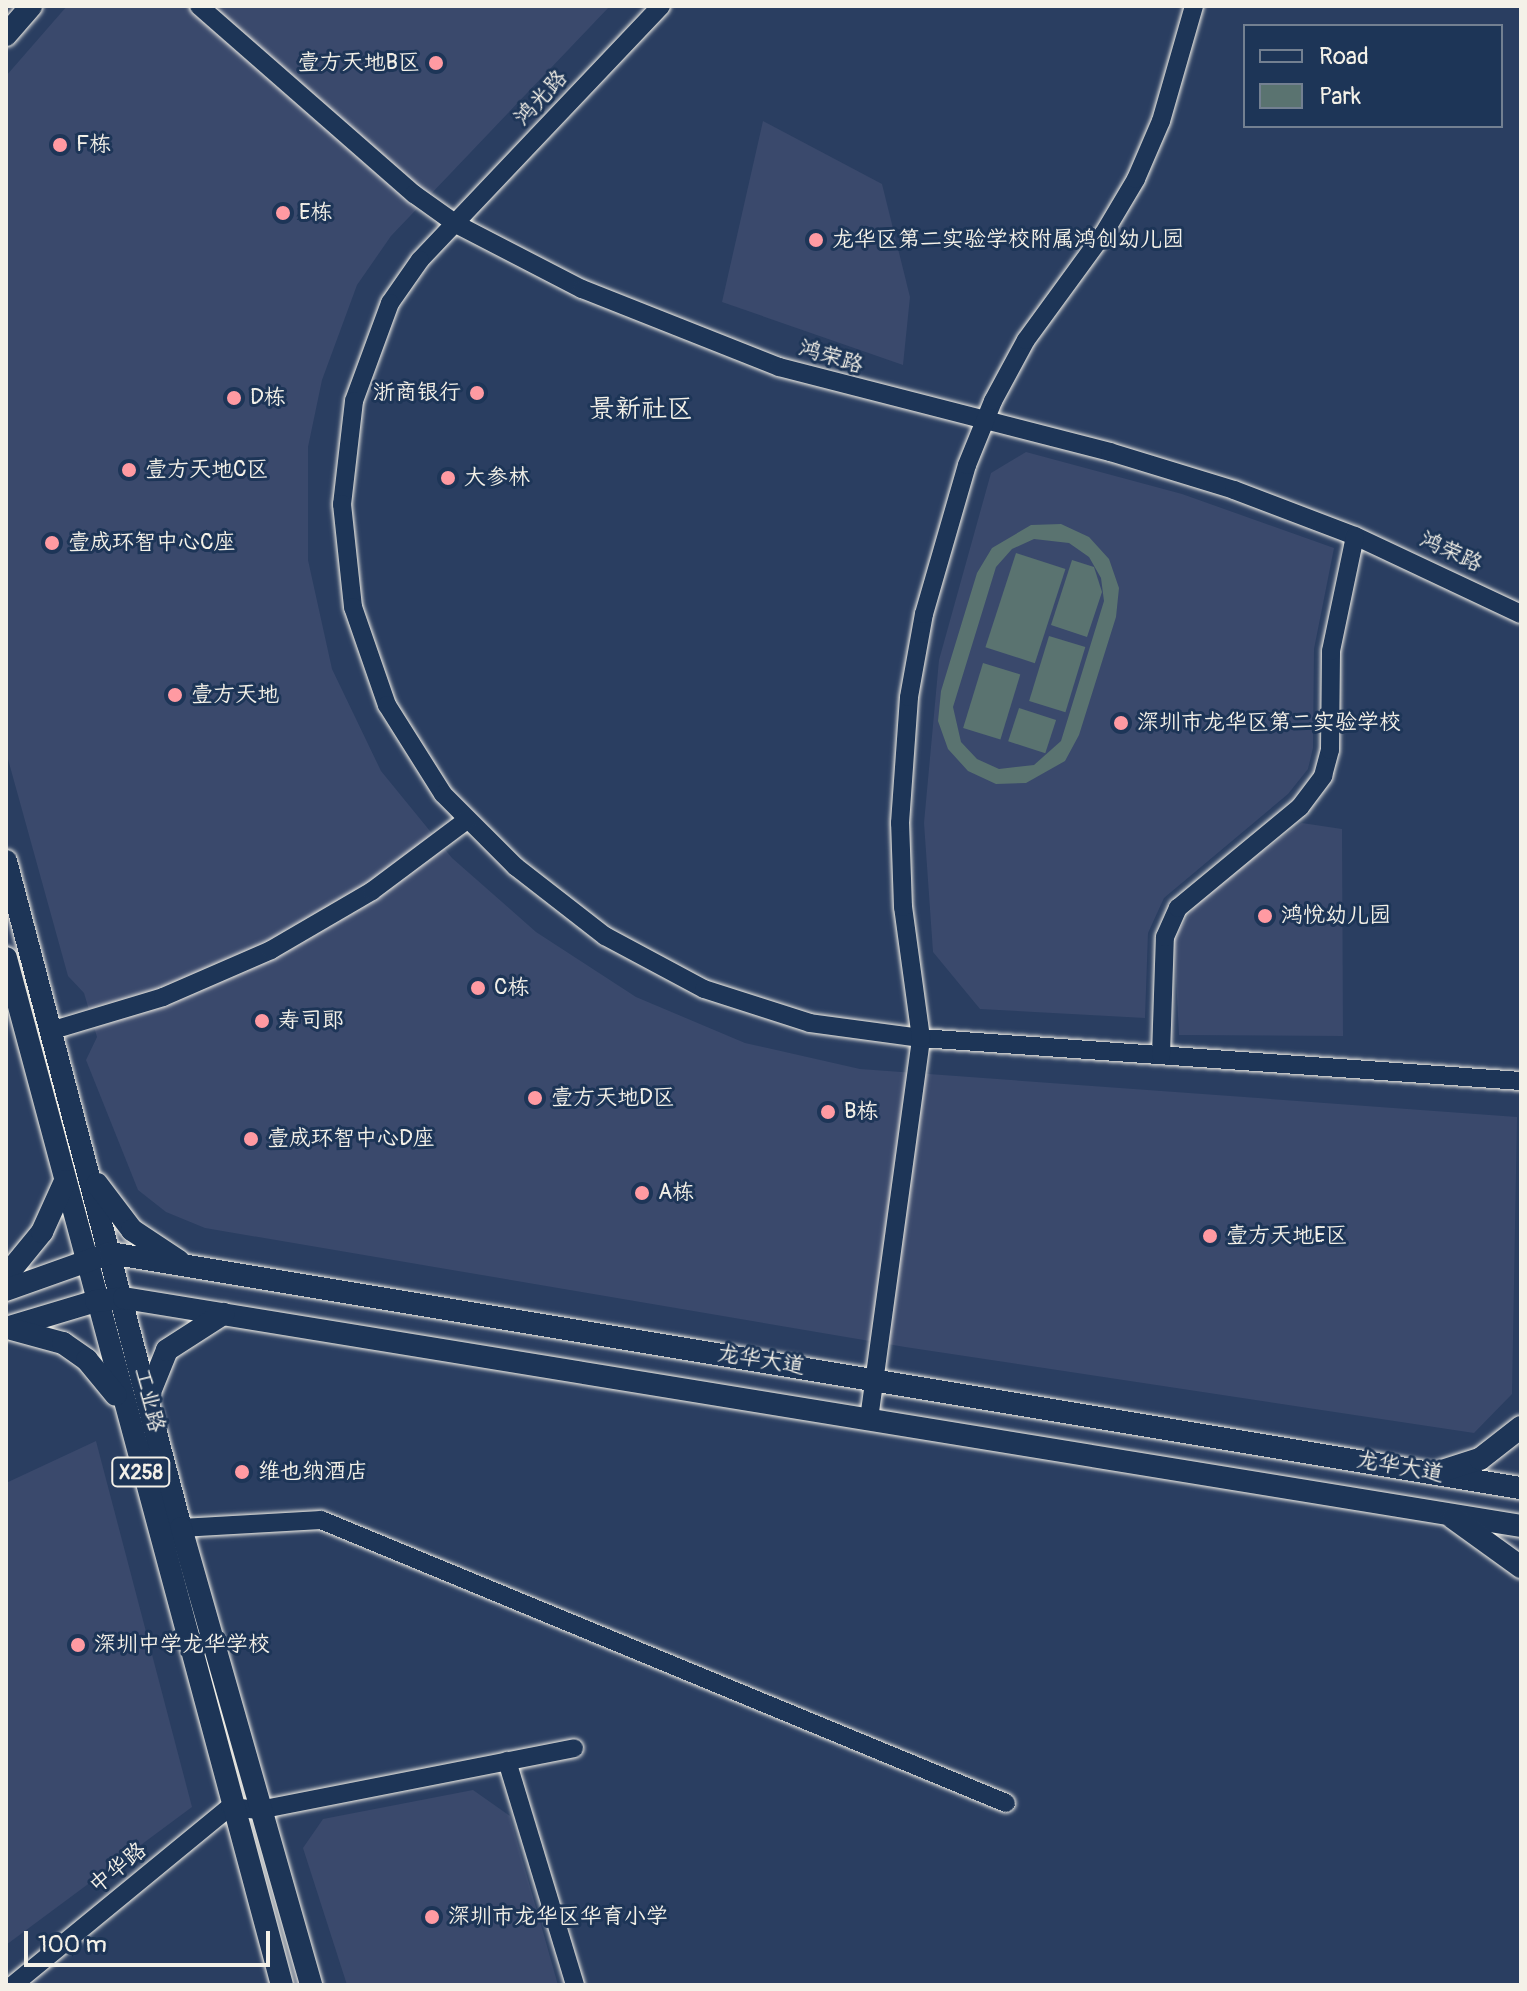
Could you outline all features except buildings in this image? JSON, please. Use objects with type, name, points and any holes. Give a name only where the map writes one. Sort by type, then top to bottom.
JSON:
[{"type":"main road","points":[[6,35],[31,6]]},
{"type":"main road","name":"工业路","points":[[6,861],[124,1298],[181,1528],[311,1985]]},
{"type":"main road","name":"工业路","points":[[6,958],[230,1807],[282,1985]]},
{"type":"main road","points":[[80,1144],[106,1200],[132,1230],[186,1266]]},
{"type":"main road","points":[[6,1276],[42,1232],[65,1181]]},
{"type":"main road","points":[[6,1290],[110,1253]]},
{"type":"main road","name":"龙华大道","points":[[110,1253],[1521,1488]]},
{"type":"main road","name":"龙华大道","points":[[6,1328],[96,1301],[124,1298],[1521,1526]]},
{"type":"main road","points":[[149,1401],[151,1379],[167,1350],[223,1314]]},
{"type":"main road","points":[[6,1328],[38,1333],[78,1353],[124,1407]]},
{"type":"main road","points":[[1429,1472],[1480,1459],[1521,1427]]},
{"type":"main road","points":[[1446,1513],[1521,1567]]},
{"type":"street","name":"鸿荣路","points":[[199,6],[414,194],[456,224],[582,289],[712,344],[846,388],[1172,470],[1355,536],[1521,614]]},
{"type":"street","name":"鸿光路","points":[[661,6],[420,260],[390,303],[369,351],[352,414],[342,504],[344,556],[367,657],[412,751],[467,820],[559,903],[653,965],[730,998],[810,1023],[921,1038],[1521,1081]]},
{"type":"street","points":[[869,1419],[877,1379],[921,1038],[902,879],[904,739],[934,573],[984,422],[1026,340],[1104,233],[1136,179],[1161,121],[1194,6]]},
{"type":"street","points":[[1161,1055],[1165,937],[1178,908],[1300,807],[1323,776],[1330,750],[1331,651],[1355,536]]},
{"type":"street","points":[[50,1031],[163,997],[271,950],[372,891],[467,820]]},
{"type":"street","points":[[181,1528],[321,1520],[1006,1803]]},
{"type":"street","points":[[230,1807],[259,1810],[574,1748]]},
{"type":"street","points":[[507,1761],[575,1985]]},
{"type":"street","name":"中华路","points":[[13,1985],[230,1807]]},
{"type":"shaded area","name":"壹方天地","points":[[67,6],[610,6],[391,236],[357,285],[322,380],[308,447],[308,560],[332,669],[381,771],[452,858],[536,932],[636,997],[745,1043],[860,1069],[1517,1117],[1512,1394],[1474,1433],[905,1347],[205,1228],[166,1212],[138,1190],[86,1060],[97,1037],[84,993],[68,976],[6,752],[6,76]]},
{"type":"shaded area","name":"龙华区第二实验学校附属鸿创幼儿园","points":[[763,121],[882,184],[910,297],[903,365],[722,302]]},
{"type":"shaded area","name":"深圳市龙华区第二实验学校","points":[[1026,452],[1182,494],[1334,548],[1314,649],[1313,748],[1308,769],[1288,794],[1164,898],[1148,933],[1145,1018],[980,1009],[933,952],[924,823],[939,660],[991,473]]},
{"type":"shaded area","name":"鸿悦幼儿园","points":[[1302,823],[1342,829],[1343,1036],[1179,1035],[1174,938],[1203,894]]},
{"type":"shaded area","name":"深圳中学龙华学校","points":[[96,1441],[192,1807],[6,1945],[6,1483]]},
{"type":"shaded area","name":"深圳市龙华区华育小学","points":[[473,1790],[510,1816],[558,1985],[347,1985],[303,1848],[323,1819]]},
{"type":"green space","points":[[1061,524],[1089,537],[1109,559],[1119,588],[1116,617],[1079,735],[1065,761],[1026,783],[996,784],[968,771],[948,749],[938,721],[941,691],[977,573],[992,548],[1031,525]],"holes":[[[1034,539],[1069,543],[1089,557],[1101,578],[1104,601],[1061,741],[1034,765],[999,769],[977,759],[961,742],[953,707],[996,567],[1012,549]]]},
{"type":"green space","points":[[1016,553],[1065,569],[1035,663],[985,647]]},
{"type":"green space","points":[[1072,560],[1094,567],[1102,592],[1087,637],[1051,625]]},
{"type":"green space","points":[[1049,636],[1085,647],[1065,712],[1029,701]]},
{"type":"green space","points":[[983,663],[1020,674],[1000,739],[963,728]]},
{"type":"green space","points":[[1019,708],[1056,720],[1045,753],[1008,741]]},
{"type":"place","name":"壹方天地B区","points":[[436,63]]},
{"type":"place","name":"F栋","points":[[60,145]]},
{"type":"place","name":"E栋","points":[[283,213]]},
{"type":"place","name":"龙华区第二实验学校附属鸿创幼儿园","points":[[816,240]]},
{"type":"place","name":"浙商银行","points":[[477,393]]},
{"type":"place","name":"D栋","points":[[234,398]]},
{"type":"place","name":"壹方天地C区","points":[[129,470]]},
{"type":"place","name":"大参林","points":[[448,478]]},
{"type":"place","name":"壹成环智中心C座","points":[[52,543]]},
{"type":"place","name":"壹方天地","points":[[175,695]]},
{"type":"place","name":"深圳市龙华区第二实验学校","points":[[1121,723]]},
{"type":"place","name":"鸿悦幼儿园","points":[[1265,916]]},
{"type":"place","name":"C栋","points":[[478,988]]},
{"type":"place","name":"寿司郎","points":[[262,1021]]},
{"type":"place","name":"壹方天地D区","points":[[535,1098]]},
{"type":"place","name":"B栋","points":[[828,1112]]},
{"type":"place","name":"壹成环智中心D座","points":[[251,1139]]},
{"type":"place","name":"A栋","points":[[642,1193]]},
{"type":"place","name":"壹方天地E区","points":[[1210,1236]]},
{"type":"place","name":"维也纳酒店","points":[[242,1472]]},
{"type":"place","name":"深圳中学龙华学校","points":[[78,1645]]},
{"type":"place","name":"深圳市龙华区华育小学","points":[[432,1917]]},
{"type":"district","name":"景新社区","points":[[641,410]]}]
